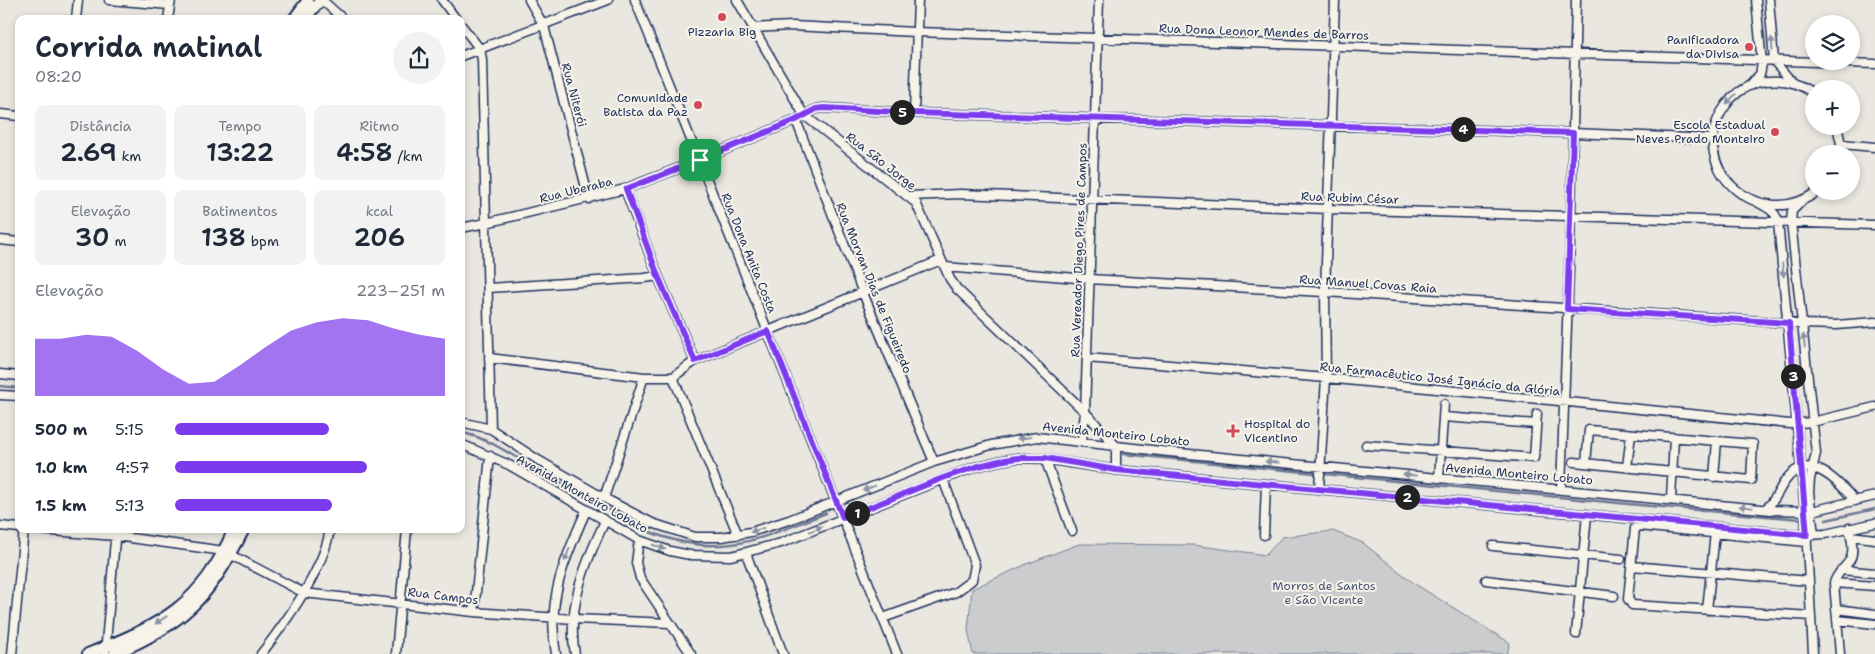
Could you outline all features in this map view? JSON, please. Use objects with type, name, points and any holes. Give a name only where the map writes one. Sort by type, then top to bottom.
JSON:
[{"type":"main road","points":[[297,15],[308,0]]},
{"type":"main road","points":[[308,15],[321,0]]},
{"type":"main road","points":[[114,654],[146,639],[176,621],[199,601],[218,576],[228,552],[233,533]]},
{"type":"main road","points":[[88,654],[105,651],[147,629],[184,604],[228,552],[241,533]]},
{"type":"street","points":[[76,15],[78,0]]},
{"type":"street","points":[[109,0],[170,3]]},
{"type":"street","points":[[321,0],[338,15]]},
{"type":"street","points":[[442,0],[453,15]]},
{"type":"street","name":"Rua Niterói","points":[[529,0],[544,26],[589,199]]},
{"type":"street","points":[[465,55],[608,0]]},
{"type":"street","name":"Rua Dona Anita Costa","points":[[635,0],[897,654]]},
{"type":"street","points":[[914,113],[918,0]]},
{"type":"street","name":"Rua Vereador Diego Pires de Campos","points":[[1082,442],[1085,412],[1099,0]]},
{"type":"street","points":[[1319,486],[1326,378],[1326,292],[1335,0]]},
{"type":"street","points":[[1561,489],[1571,215],[1576,0]]},
{"type":"street","points":[[1756,0],[1762,61],[1760,74],[1756,80],[1730,100],[1721,112],[1715,125],[1714,154],[1721,172],[1736,190],[1773,212],[1777,217],[1789,323],[1793,423],[1809,511]]},
{"type":"street","points":[[1769,0],[1774,61],[1792,82],[1805,89]]},
{"type":"street","name":"Rua São Jorge","points":[[740,2],[753,28],[804,115],[916,203],[950,279],[970,302],[1085,412],[1116,447]]},
{"type":"street","name":"Rua Dona Leonor Mendes de Barros","points":[[753,28],[792,26],[916,32],[1875,64]]},
{"type":"street","points":[[465,30],[480,49],[491,429]]},
{"type":"street","points":[[1748,86],[1774,80],[1792,82]]},
{"type":"street","name":"Rua Uberaba","points":[[465,227],[486,224],[626,189],[796,120],[816,109],[824,108],[914,113],[1573,133],[1713,140]]},
{"type":"street","points":[[0,114],[15,116]]},
{"type":"street","name":"Rua Morvan Dias de Figueiredo","points":[[796,120],[863,293],[934,462]]},
{"type":"street","points":[[1839,135],[1841,144],[1875,147]]},
{"type":"street","points":[[626,189],[658,276],[695,361]]},
{"type":"street","name":"Rua Rubim César","points":[[908,196],[961,194],[1329,209],[1875,225]]},
{"type":"street","points":[[1757,202],[1771,206],[1781,206],[1805,198]]},
{"type":"street","points":[[1802,200],[1792,211],[1791,222],[1816,453],[1810,486],[1809,511],[1809,581],[1813,653]]},
{"type":"street","points":[[0,240],[15,242]]},
{"type":"street","points":[[490,358],[644,377],[673,377],[695,361],[863,293],[943,264]]},
{"type":"street","name":"Rua Manuel Covas Raia","points":[[943,264],[1089,279],[1326,292],[1803,324],[1836,325],[1875,322]]},
{"type":"street","points":[[488,288],[658,276]]},
{"type":"street","name":"Rua Farmacêutico José Ignácio da Glória","points":[[1087,358],[1326,378],[1564,403],[1793,423],[1812,422],[1875,407]]},
{"type":"street","points":[[0,374],[15,376]]},
{"type":"street","points":[[604,498],[644,377]]},
{"type":"street","points":[[673,377],[738,535]]},
{"type":"street","points":[[0,395],[15,396]]},
{"type":"street","points":[[1439,478],[1444,404]]},
{"type":"street","points":[[1366,445],[1534,458],[1537,414]]},
{"type":"street","points":[[1444,417],[1536,424]]},
{"type":"street","name":"Avenida Monteiro Lobato","points":[[465,423],[491,429],[538,460],[652,523],[680,534],[701,537],[738,535],[789,520],[934,462],[991,444],[1037,437],[1320,469],[1439,478],[1765,509],[1809,511],[1875,496]]},
{"type":"street","points":[[1574,462],[1751,480],[1754,444],[1589,430],[1586,463]]},
{"type":"street","points":[[1628,467],[1631,434]]},
{"type":"street","points":[[1671,500],[1674,437]]},
{"type":"street","points":[[1714,477],[1717,441]]},
{"type":"street","name":"Avenida Monteiro Lobato","points":[[465,446],[490,456],[639,540],[670,551],[690,555],[731,556],[781,543],[943,478],[975,467],[1017,458],[1045,458],[1116,468],[1266,484],[1319,486],[1809,537]]},
{"type":"street","points":[[1116,447],[1116,468]]},
{"type":"street","points":[[474,612],[490,456]]},
{"type":"street","points":[[1045,458],[1072,531]]},
{"type":"street","points":[[1765,509],[1772,505],[1785,480],[1793,473],[1802,469],[1813,468],[1829,475],[1855,501]]},
{"type":"street","points":[[883,618],[956,592],[972,580],[975,565],[943,478]]},
{"type":"street","points":[[1264,535],[1266,484]]},
{"type":"street","points":[[556,654],[553,630],[556,588],[560,572],[586,511]]},
{"type":"street","points":[[1576,634],[1587,514]]},
{"type":"street","points":[[575,654],[572,628],[574,619],[589,554],[605,521]]},
{"type":"street","points":[[1811,616],[1632,605],[1628,600],[1636,528],[1638,526],[1716,533],[1809,537],[1850,532],[1874,524]]},
{"type":"street","points":[[0,526],[15,528]]},
{"type":"street","points":[[1850,532],[1875,539]]},
{"type":"street","points":[[1840,654],[1834,583],[1840,570],[1850,560],[1852,552],[1850,532]]},
{"type":"street","points":[[12,654],[25,533]]},
{"type":"street","points":[[105,651],[116,533]]},
{"type":"street","points":[[122,533],[228,552]]},
{"type":"street","points":[[261,654],[304,593],[321,557],[329,533]]},
{"type":"street","points":[[396,654],[407,533]]},
{"type":"street","points":[[1707,610],[1716,533]]},
{"type":"street","points":[[639,540],[636,563],[640,578],[692,654]]},
{"type":"street","points":[[1493,546],[1621,559]]},
{"type":"street","name":"Rua Campos","points":[[228,552],[304,593],[474,612],[670,623]]},
{"type":"street","points":[[746,553],[784,654]]},
{"type":"street","points":[[1632,566],[1809,581]]},
{"type":"street","points":[[1840,570],[1875,573]]},
{"type":"street","points":[[1486,580],[1614,596]]},
{"type":"street","points":[[1834,583],[1875,586]]},
{"type":"street","points":[[1836,609],[1875,614]]},
{"type":"street","points":[[1837,620],[1875,624]]},
{"type":"green space","name":"Morros de Santos e São Vicente","points":[[1333,531],[1363,543],[1415,584],[1510,643],[1507,654],[973,654],[968,630],[972,589],[1029,563],[1079,544],[1193,545],[1266,555],[1282,537]]},
{"type":"waterway","points":[[0,386],[15,388]]},
{"type":"waterway","points":[[465,433],[493,444],[645,530],[671,539],[695,544],[717,545],[737,543],[779,531],[826,513]]},
{"type":"waterway","points":[[1123,454],[1628,504],[1801,519]]},
{"type":"waterway","points":[[1826,520],[1875,509]]},
{"type":"place","name":"Pizzaria Big","points":[[722,17]]},
{"type":"place","name":"Panificadora da Divisa","points":[[1749,47]]},
{"type":"place","name":"Comunidade Batista da Paz","points":[[698,105]]},
{"type":"place","name":"Escola Estadual Neves Prado Monteiro","points":[[1775,132]]},
{"type":"place","name":"Hospital do Vicentino","points":[[1233,431]]},
{"type":"route","points":[[824,108],[914,113],[1573,133],[1567,309],[1789,323],[1807,535],[1116,470],[1045,458],[1017,458],[975,467],[843,518],[768,331],[695,361],[658,276],[626,189],[700,160],[796,120],[816,109],[824,108]]}]
